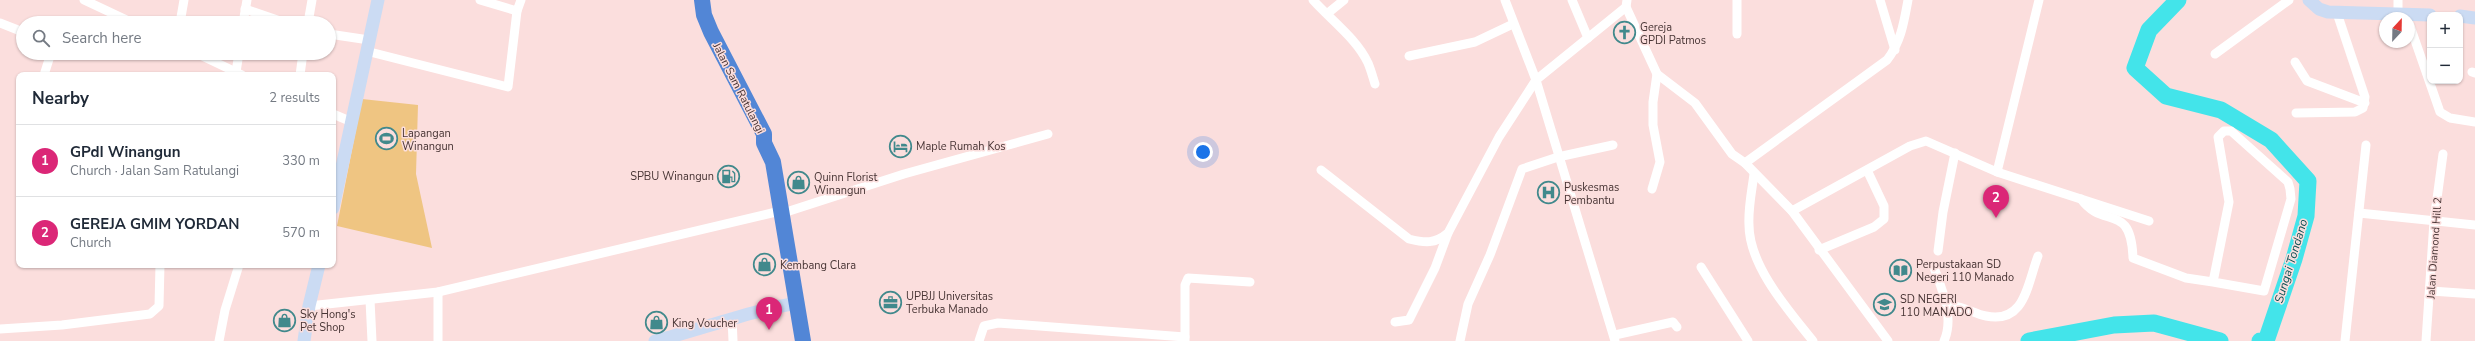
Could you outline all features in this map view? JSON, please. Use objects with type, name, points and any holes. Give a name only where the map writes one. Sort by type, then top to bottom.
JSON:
[{"type":"highway","name":"Jalan Sam Ratulangi","points":[[702,0],[704,15],[711,32],[764,134],[764,143],[772,162],[798,303],[803,341]]},
{"type":"street","points":[[84,0],[106,4],[123,16]]},
{"type":"street","points":[[181,16],[184,0]]},
{"type":"street","points":[[309,16],[312,0]]},
{"type":"street","points":[[336,194],[378,0]]},
{"type":"street","points":[[480,0],[517,11]]},
{"type":"street","points":[[336,36],[508,87],[517,11],[520,0]]},
{"type":"street","points":[[1313,0],[1328,13],[1368,64],[1375,84]]},
{"type":"street","points":[[1328,13],[1344,0]]},
{"type":"street","points":[[1505,0],[1536,80],[1558,156],[1615,338],[1673,322],[1677,327]]},
{"type":"street","points":[[1572,0],[1588,38]]},
{"type":"street","points":[[1737,0],[1738,34]]},
{"type":"street","points":[[1880,0],[1895,50]]},
{"type":"street","points":[[1745,163],[1877,69],[1895,50],[1903,28],[1908,0]]},
{"type":"street","points":[[1997,172],[2039,0]]},
{"type":"street","points":[[2215,54],[2289,0]]},
{"type":"street","points":[[2309,0],[2323,11],[2379,16]]},
{"type":"street","points":[[2398,0],[2403,12]]},
{"type":"street","points":[[1396,322],[1409,320],[1435,268],[1448,233],[1499,137],[1536,80],[1588,38],[1627,3],[1657,74],[1695,103],[1711,123],[1725,146],[1745,163],[1792,212],[1888,341]]},
{"type":"street","points":[[244,16],[246,4],[271,16]]},
{"type":"street","points":[[2296,113],[2355,112],[2363,108],[2365,97],[2337,12]]},
{"type":"street","points":[[2415,17],[2427,15]]},
{"type":"street","points":[[2463,16],[2475,18]]},
{"type":"street","points":[[0,24],[16,30]]},
{"type":"street","points":[[1409,56],[1475,42],[1514,24]]},
{"type":"street","points":[[2415,45],[2440,112],[2450,118],[2475,122]]},
{"type":"street","points":[[45,72],[49,60]]},
{"type":"street","points":[[210,60],[235,72]]},
{"type":"street","points":[[239,60],[239,72]]},
{"type":"street","points":[[300,72],[302,60]]},
{"type":"street","points":[[2295,62],[2307,81],[2365,103]]},
{"type":"street","points":[[1652,189],[1660,162],[1653,125],[1653,102],[1657,74]]},
{"type":"street","points":[[336,115],[352,122]]},
{"type":"street","points":[[2081,199],[2087,208],[2117,219],[2128,228],[2131,234],[2133,258],[2186,278],[2264,291],[2291,200],[2288,182],[2231,131],[2224,131],[2218,136],[2229,202],[2213,282]]},
{"type":"street","points":[[309,306],[438,292],[780,212],[904,174],[1048,134]]},
{"type":"street","points":[[1792,212],[1918,142],[1926,141],[1997,172],[2150,221]]},
{"type":"street","points":[[1461,341],[1468,304],[1490,255],[1522,169],[1558,156],[1613,145]]},
{"type":"street","points":[[2345,341],[2366,145]]},
{"type":"street","points":[[1938,251],[1943,212],[1955,153]]},
{"type":"street","name":"Jalan Diamond Hill 2","points":[[2426,341],[2431,290],[2434,221],[2443,154]]},
{"type":"street","points":[[1321,170],[1409,239],[1432,242],[1448,233]]},
{"type":"street","points":[[1819,250],[1874,227],[1884,220],[1884,206],[1867,170]]},
{"type":"street","points":[[1754,174],[1749,226],[1752,248],[1783,303],[1814,341]]},
{"type":"street","points":[[2359,213],[2475,225]]},
{"type":"street","points":[[1947,310],[1954,306],[1995,318],[2011,315],[2018,308],[2038,256]]},
{"type":"street","points":[[1933,265],[1947,310],[1948,324],[1944,341]]},
{"type":"street","points":[[1701,267],[1748,341]]},
{"type":"street","points":[[0,329],[62,325],[150,314],[159,306],[160,268]]},
{"type":"street","points":[[219,341],[225,310],[238,268]]},
{"type":"street","points":[[304,341],[309,306],[318,268]]},
{"type":"street","points":[[979,341],[984,326],[998,322],[1185,339],[1185,285],[1188,278],[1250,282]]},
{"type":"street","points":[[2431,290],[2475,294]]},
{"type":"street","points":[[438,292],[438,341]]},
{"type":"street","points":[[370,300],[372,341]]},
{"type":"street","points":[[654,341],[674,339],[732,317],[798,303]]},
{"type":"street","points":[[732,317],[733,341]]},
{"type":"shaded area","name":"Lapangan Winangun","points":[[362,99],[418,105],[416,174],[432,248],[337,226]]},
{"type":"waterway","name":"Sungai Tondano","points":[[2178,0],[2149,30],[2135,68],[2166,96],[2221,110],[2271,140],[2308,181],[2306,216],[2294,259],[2266,341],[2260,341]]},
{"type":"waterway","name":"Sungai Tondano","points":[[2029,341],[2114,325],[2154,323],[2220,341]]},
{"type":"place","name":"Gereja GPDI Patmos","points":[[1624,33]]},
{"type":"place","name":"Lapangan Winangun","points":[[386,139]]},
{"type":"place","name":"Maple Rumah Kos","points":[[900,146]]},
{"type":"place","name":"SPBU Winangun","points":[[729,176]]},
{"type":"place","name":"Quinn Florist Winangun","points":[[799,183]]},
{"type":"place","name":"Puskesmas Pembantu","points":[[1549,193]]},
{"type":"place","name":"GEREJA GMIM YORDAN","points":[[1996,218]]},
{"type":"place","name":"Kembang Clara","points":[[765,265]]},
{"type":"place","name":"Perpustakaan SD Negeri 110 Manado","points":[[1901,270]]},
{"type":"place","name":"UPBJJ Universitas Terbuka Manado","points":[[890,302]]},
{"type":"place","name":"SD NEGERI 110 MANADO","points":[[1884,305]]},
{"type":"place","name":"Sky Hong's Pet Shop","points":[[285,320]]},
{"type":"place","name":"King Voucher","points":[[656,323]]},
{"type":"place","name":"GPdI Winangun","points":[[769,330]]}]
